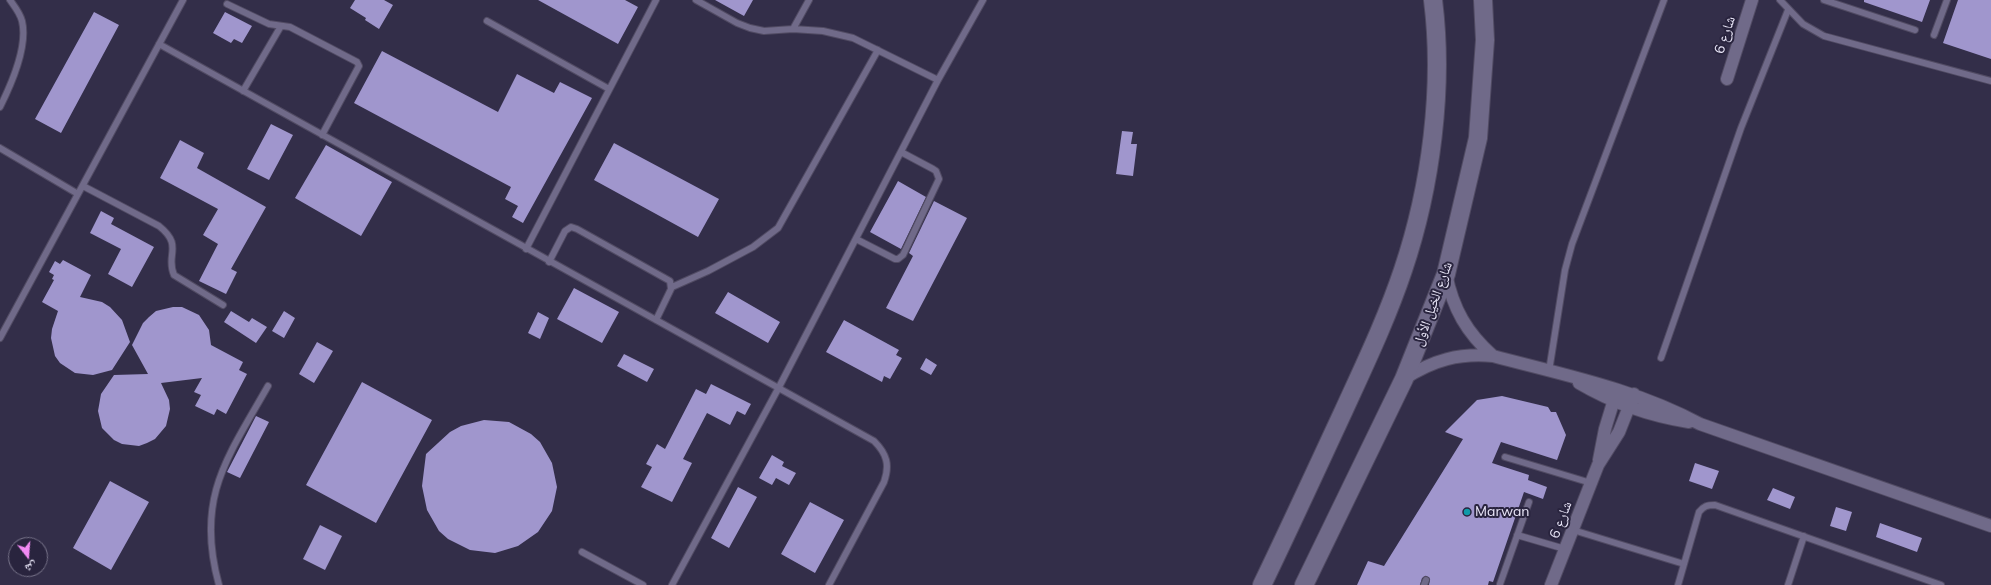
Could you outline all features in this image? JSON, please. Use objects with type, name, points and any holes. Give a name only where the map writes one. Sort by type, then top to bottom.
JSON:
[{"type":"main road","points":[[1262,585],[1386,318],[1403,270],[1417,220],[1426,176],[1434,118],[1436,66],[1433,0]]},
{"type":"main road","name":"شارع الخيل الأول","points":[[1308,580],[1404,379],[1446,274],[1478,138],[1485,40],[1483,0]]},
{"type":"street","name":"شارع 6","points":[[1727,79],[1752,0]]},
{"type":"street","points":[[1446,274],[1454,305],[1466,328],[1493,356]]},
{"type":"street","points":[[1404,379],[1420,369],[1443,360],[1474,354],[1493,356],[1569,377],[1617,388],[1668,407],[1700,424]]},
{"type":"street","points":[[1569,377],[1629,406],[1664,417],[1700,424],[1991,526]]},
{"type":"street","name":"شارع 6","points":[[1551,585],[1598,465],[1605,429],[1617,388]]},
{"type":"street","name":"شارع 6","points":[[1598,465],[1616,438],[1634,394]]},
{"type":"lane","points":[[0,107],[17,64],[24,32],[22,20],[10,0]]},
{"type":"lane","points":[[0,338],[183,0]]},
{"type":"lane","points":[[526,249],[656,0]]},
{"type":"lane","points":[[696,0],[737,23],[750,28],[771,31],[792,29],[838,34],[878,50],[938,80]]},
{"type":"lane","points":[[792,29],[809,0]]},
{"type":"lane","points":[[672,585],[778,389],[938,80],[983,0]]},
{"type":"lane","points":[[1549,371],[1564,277],[1572,244],[1664,0]]},
{"type":"lane","points":[[1780,0],[1803,24],[1824,36],[1991,81]]},
{"type":"lane","points":[[1824,0],[1915,30]]},
{"type":"lane","points":[[1934,35],[1947,0]]},
{"type":"lane","points":[[227,4],[269,24],[290,27],[359,64],[322,135]]},
{"type":"lane","points":[[1660,358],[1740,128],[1788,10]]},
{"type":"lane","points":[[487,21],[609,89]]},
{"type":"lane","points":[[243,91],[281,26]]},
{"type":"lane","points":[[159,44],[549,262],[874,441],[883,449],[887,460],[888,471],[884,482],[829,585]]},
{"type":"lane","points":[[656,320],[672,287],[708,271],[753,247],[778,228],[878,50]]},
{"type":"lane","points":[[0,148],[78,194]]},
{"type":"lane","points":[[856,239],[895,259],[898,259],[903,254],[939,180],[936,171],[900,152]]},
{"type":"lane","points":[[83,186],[159,226],[165,231],[172,244],[171,269],[174,275],[223,305]]},
{"type":"lane","points":[[549,262],[565,231],[574,227],[667,280],[672,287]]},
{"type":"lane","points":[[218,585],[212,562],[210,534],[212,507],[218,480],[229,455],[268,386]]},
{"type":"lane","points":[[1505,458],[1591,483]]},
{"type":"lane","points":[[1500,584],[1529,502]]},
{"type":"lane","points":[[1678,585],[1699,512],[1703,507],[1709,505],[1804,536],[1941,585]]},
{"type":"lane","points":[[1573,530],[1684,564]]},
{"type":"lane","points":[[1517,535],[1565,549]]},
{"type":"lane","points":[[1788,585],[1804,536]]},
{"type":"lane","points":[[582,552],[643,585]]},
{"type":"building","points":[[355,0],[384,0],[393,5],[379,29],[365,20],[366,18],[350,8]]},
{"type":"building","points":[[538,0],[625,0],[638,7],[618,44]]},
{"type":"building","points":[[715,0],[753,0],[744,16]]},
{"type":"building","points":[[1864,0],[1930,0],[1922,22],[1864,2]]},
{"type":"building","points":[[1958,0],[1991,0],[1991,59],[1943,43]]},
{"type":"building","points":[[94,12],[119,25],[61,133],[35,119]]},
{"type":"building","points":[[225,12],[252,26],[242,43],[234,39],[231,43],[213,33]]},
{"type":"building","points":[[382,51],[498,112],[517,74],[554,93],[560,82],[592,98],[523,223],[512,217],[518,206],[505,199],[511,187],[354,103]]},
{"type":"building","points":[[271,124],[293,135],[269,180],[247,169]]},
{"type":"building","points":[[1122,131],[1133,132],[1131,144],[1137,144],[1133,176],[1116,174]]},
{"type":"building","points":[[180,140],[204,153],[197,168],[266,207],[231,269],[237,272],[226,294],[199,281],[218,244],[203,235],[218,209],[160,178]]},
{"type":"building","points":[[614,143],[719,199],[698,237],[594,180]]},
{"type":"building","points":[[326,145],[392,182],[361,236],[295,198]]},
{"type":"building","points":[[898,181],[926,197],[901,249],[870,232]]},
{"type":"building","points":[[934,201],[967,218],[913,321],[886,308],[913,256],[909,253]]},
{"type":"building","points":[[101,211],[114,218],[111,224],[154,247],[132,287],[108,274],[121,249],[90,233]]},
{"type":"building","points":[[63,260],[91,275],[80,297],[102,302],[110,307],[122,320],[130,342],[112,370],[93,375],[75,373],[60,363],[55,356],[51,338],[52,329],[58,311],[42,302],[54,280],[52,279],[54,275],[49,272],[55,261],[60,264]]},
{"type":"building","points":[[574,288],[619,312],[602,343],[557,319]]},
{"type":"building","points":[[728,292],[780,322],[768,343],[715,313]]},
{"type":"building","points":[[173,307],[182,307],[199,315],[209,330],[211,345],[243,362],[239,370],[247,374],[226,414],[217,409],[214,415],[195,406],[201,395],[194,392],[202,378],[161,383],[169,400],[170,409],[166,426],[155,439],[147,443],[139,446],[122,444],[114,440],[102,428],[98,411],[101,394],[114,375],[148,374],[132,345],[143,323],[149,317],[156,311]]},
{"type":"building","points":[[231,311],[249,322],[252,318],[267,327],[256,343],[224,322]]},
{"type":"building","points":[[284,311],[295,318],[284,338],[272,331]]},
{"type":"building","points":[[538,312],[549,318],[540,339],[528,333]]},
{"type":"building","points":[[844,320],[899,350],[896,355],[902,358],[890,379],[884,376],[882,382],[826,352]]},
{"type":"building","points":[[317,342],[333,351],[314,383],[299,374]]},
{"type":"building","points":[[624,354],[654,369],[647,382],[617,366]]},
{"type":"building","points":[[926,358],[937,365],[931,375],[920,369]]},
{"type":"building","points":[[362,382],[432,420],[376,523],[306,485]]},
{"type":"building","points":[[711,384],[751,404],[745,415],[737,411],[730,425],[707,413],[683,459],[692,463],[672,502],[641,487],[652,467],[646,464],[657,444],[665,449],[696,389],[706,394]]},
{"type":"building","points":[[1502,396],[1548,407],[1551,412],[1556,412],[1566,435],[1557,460],[1501,442],[1492,463],[1529,475],[1528,480],[1547,487],[1543,499],[1524,492],[1493,582],[1489,581],[1488,585],[1429,585],[1430,579],[1426,576],[1422,578],[1420,585],[1357,585],[1368,561],[1384,566],[1463,439],[1445,432],[1477,400]]},
{"type":"building","points":[[256,416],[269,422],[240,478],[227,472]]},
{"type":"building","points":[[484,420],[509,422],[531,434],[540,442],[552,463],[557,487],[552,511],[538,532],[518,546],[495,553],[470,550],[448,539],[439,531],[427,510],[422,486],[426,454],[450,432],[461,426]]},
{"type":"building","points":[[772,455],[784,462],[782,466],[796,473],[789,485],[776,478],[772,485],[759,478]]},
{"type":"building","points":[[1695,463],[1719,471],[1712,489],[1689,481]]},
{"type":"building","points":[[110,481],[149,502],[111,570],[73,548]]},
{"type":"building","points":[[738,487],[757,497],[729,548],[711,538]]},
{"type":"building","points":[[1773,488],[1795,497],[1790,509],[1767,500]]},
{"type":"building","points":[[810,502],[844,520],[815,573],[781,554]]},
{"type":"building","points":[[1836,507],[1852,512],[1846,531],[1830,526]]},
{"type":"building","points":[[1880,523],[1922,538],[1917,552],[1876,537]]},
{"type":"building","points":[[320,525],[342,536],[325,570],[303,559]]},
{"type":"place","name":"Marwan","points":[[1467,512]]}]
